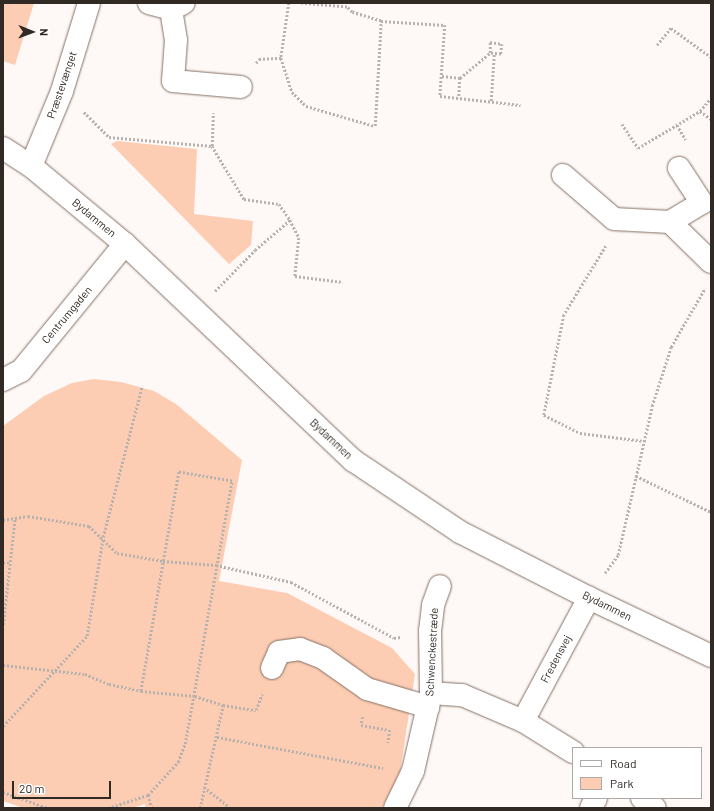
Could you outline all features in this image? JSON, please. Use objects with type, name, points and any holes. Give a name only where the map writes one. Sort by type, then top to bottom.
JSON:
[{"type":"street","name":"Præstevænget","points":[[31,166],[62,91],[89,3]]},
{"type":"street","points":[[149,3],[178,6],[173,81],[214,86],[241,87]]},
{"type":"street","name":"Bydammen","points":[[3,148],[31,166],[125,244],[354,461],[460,532],[588,598],[711,656]]},
{"type":"street","points":[[563,175],[614,219],[670,222],[702,203],[679,168]]},
{"type":"street","points":[[670,222],[711,262]]},
{"type":"street","name":"Centrumgaden","points":[[3,380],[21,371],[125,244]]},
{"type":"street","name":"Schwenckestræde","points":[[396,808],[413,771],[430,700],[430,631],[433,605],[440,586]]},
{"type":"street","name":"Fredensvej","points":[[523,721],[588,598]]},
{"type":"street","points":[[272,668],[279,652],[300,649],[323,658],[367,689],[430,700],[462,694],[523,721],[572,751]]},
{"type":"street","points":[[590,808],[595,799]]},
{"type":"street","points":[[643,799],[655,808]]},
{"type":"path","points":[[289,3],[281,58],[292,92],[306,106],[374,126],[381,21]]},
{"type":"path","points":[[300,3],[347,7],[359,15],[381,21],[445,24],[440,96],[520,105]]},
{"type":"path","points":[[657,45],[671,28],[711,57]]},
{"type":"path","points":[[490,42],[502,44],[501,54],[490,53],[490,42]]},
{"type":"path","points":[[442,76],[460,78],[490,53]]},
{"type":"path","points":[[491,101],[494,54]]},
{"type":"path","points":[[459,98],[460,78]]},
{"type":"path","points":[[214,86],[212,146],[244,199],[279,204],[290,220],[299,238],[295,276],[343,282]]},
{"type":"path","points":[[62,91],[109,137],[212,146]]},
{"type":"path","points":[[622,124],[638,148],[700,111],[711,98]]},
{"type":"path","points":[[700,111],[711,120]]},
{"type":"path","points":[[195,311],[255,250],[290,220]]},
{"type":"path","points":[[622,220],[564,315],[544,415],[580,433],[644,441]]},
{"type":"path","points":[[588,598],[618,555],[644,441],[671,347],[707,284]]},
{"type":"path","points":[[3,726],[86,636],[103,537],[142,386]]},
{"type":"path","points":[[108,808],[148,795],[178,762],[185,744],[195,696],[216,565],[232,481],[179,472],[141,691]]},
{"type":"path","points":[[636,476],[711,512]]},
{"type":"path","points":[[3,520],[28,516],[89,526],[103,537],[117,553],[163,561],[216,565],[291,582],[394,638],[430,631]]},
{"type":"path","points":[[3,625],[15,518]]},
{"type":"path","points":[[3,563],[10,563]]},
{"type":"path","points":[[3,585],[7,586]]},
{"type":"path","points":[[3,665],[85,674],[109,684],[141,691],[195,696],[223,705],[256,710],[272,668]]},
{"type":"path","points":[[367,689],[361,725],[390,730],[388,745]]},
{"type":"path","points":[[200,808],[223,705]]},
{"type":"path","points":[[217,737],[383,768]]},
{"type":"path","points":[[380,775],[385,760]]},
{"type":"path","points":[[204,787],[231,808]]},
{"type":"path","points":[[3,792],[48,808]]},
{"type":"path","points":[[148,795],[152,808]]},
{"type":"green space","points":[[3,3],[34,3],[15,65],[3,61]]},
{"type":"green space","points":[[117,141],[197,149],[194,214],[253,221],[251,245],[229,264],[111,144]]},
{"type":"green space","points":[[94,379],[121,382],[154,391],[176,404],[242,460],[219,581],[287,593],[392,648],[415,674],[400,773],[382,808],[146,808],[145,804],[132,808],[23,808],[3,801],[3,426],[44,396],[72,383]]}]
